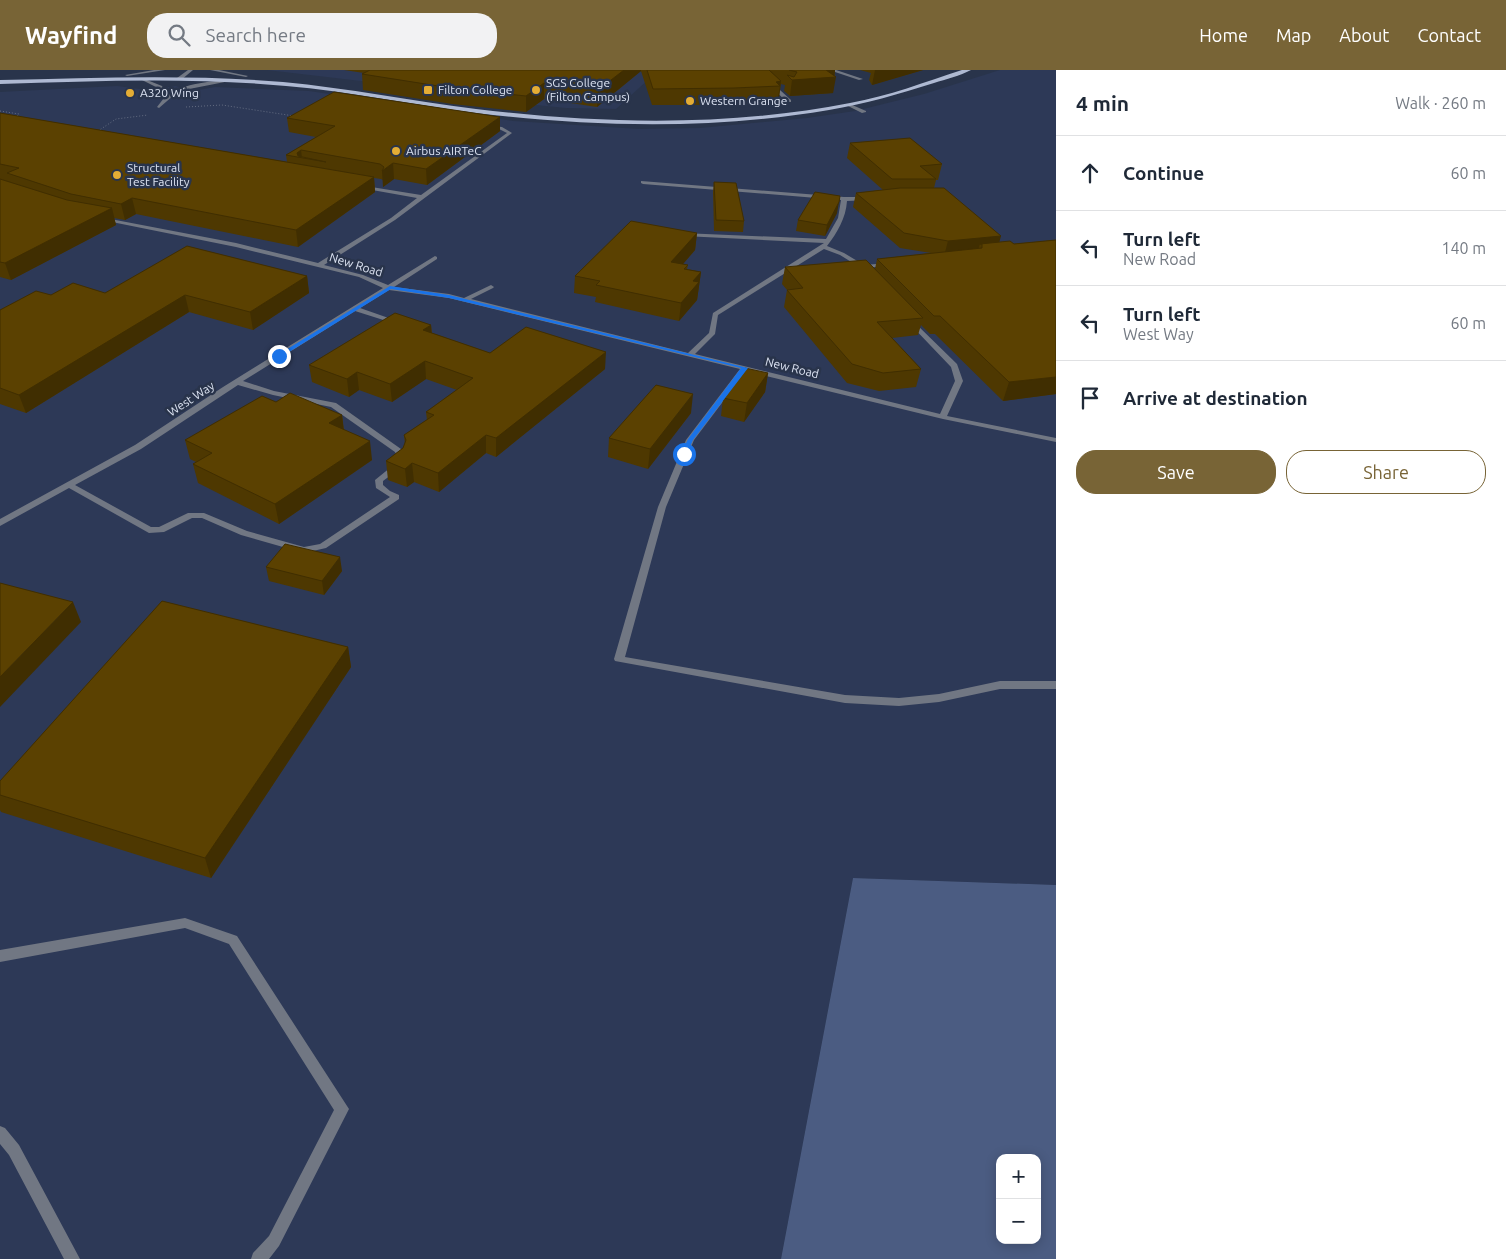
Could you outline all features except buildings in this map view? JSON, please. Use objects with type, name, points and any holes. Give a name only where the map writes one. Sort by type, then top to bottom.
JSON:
[{"type":"main road","points":[[876,92],[944,70]]},
{"type":"main road","points":[[0,82],[144,79],[181,76],[313,87],[490,113],[589,121],[708,121],[779,115],[904,91],[968,70]]},
{"type":"main road","points":[[0,76],[128,74],[246,76],[331,84],[511,109],[601,115],[664,116],[726,114],[849,101]]},
{"type":"street","points":[[128,74],[163,70]]},
{"type":"street","points":[[181,76],[191,70]]},
{"type":"street","points":[[212,70],[246,76]]},
{"type":"street","points":[[755,70],[789,100]]},
{"type":"street","points":[[831,70],[861,79]]},
{"type":"street","points":[[144,79],[160,86],[165,97]]},
{"type":"street","points":[[159,106],[165,97],[188,88],[233,80]]},
{"type":"street","points":[[772,85],[784,87]]},
{"type":"street","points":[[849,101],[864,112]]},
{"type":"street","points":[[320,265],[393,219],[510,133],[500,128],[481,125]]},
{"type":"street","points":[[361,179],[429,192]]},
{"type":"street","points":[[642,182],[844,199],[871,199]]},
{"type":"street","points":[[353,185],[422,197]]},
{"type":"street","points":[[690,354],[712,334],[715,314],[826,244],[844,208],[844,199]]},
{"type":"street","name":"New Road","points":[[92,216],[236,245],[361,276],[390,288],[464,300],[943,417],[1056,440]]},
{"type":"street","points":[[677,234],[826,244],[863,267],[892,264]]},
{"type":"street","name":"West Way","points":[[0,523],[138,447],[237,382],[390,288],[435,258]]},
{"type":"street","points":[[863,267],[865,275]]},
{"type":"street","points":[[464,300],[492,287]]},
{"type":"street","points":[[356,309],[409,326]]},
{"type":"street","points":[[906,317],[954,366],[958,381],[943,417]]},
{"type":"street","points":[[745,368],[690,440],[662,507],[619,659],[845,699],[899,702],[939,698],[1000,685],[1056,685]]},
{"type":"street","points":[[69,485],[149,530],[161,530],[191,515],[204,516],[244,534],[304,550],[323,546],[396,497],[387,493],[379,486],[379,480],[400,464],[402,458],[398,452],[364,426],[333,405],[273,393],[237,382]]},
{"type":"street","points":[[0,956],[185,923],[233,940],[342,1109],[274,1241],[259,1259]]},
{"type":"street","points":[[0,1132],[14,1150],[72,1259]]},
{"type":"path","points":[[186,106],[222,105],[300,117]]},
{"type":"path","points":[[0,110],[20,114],[17,116]]},
{"type":"path","points":[[96,135],[101,128],[116,119],[140,115],[156,115]]},
{"type":"shaded area","name":"SGS College (Filton Campus)","points":[[267,70],[651,70],[651,77],[616,109],[566,108],[506,102],[421,88]]},
{"type":"shaded area","points":[[1000,70],[1056,70],[1056,885],[853,878],[781,1259],[0,1259],[0,92],[117,86],[147,90],[176,86],[188,92],[215,87],[309,91],[513,121],[639,129],[700,128],[807,118],[855,111],[924,94]]},
{"type":"shaded area","points":[[853,878],[1056,885],[1056,1259],[781,1259]]},
{"type":"place","name":"Filton College","points":[[428,90]]},
{"type":"place","name":"SGS College (Filton Campus)","points":[[536,90]]},
{"type":"place","name":"A320 Wing","points":[[130,93]]},
{"type":"place","name":"Western Grange","points":[[690,101]]},
{"type":"place","name":"Airbus AIRTeC","points":[[396,151]]},
{"type":"place","name":"Structural Test Facility","points":[[117,175]]},
{"type":"route","points":[[279,356],[390,288],[449,296],[745,368],[690,440],[684,454]]}]
